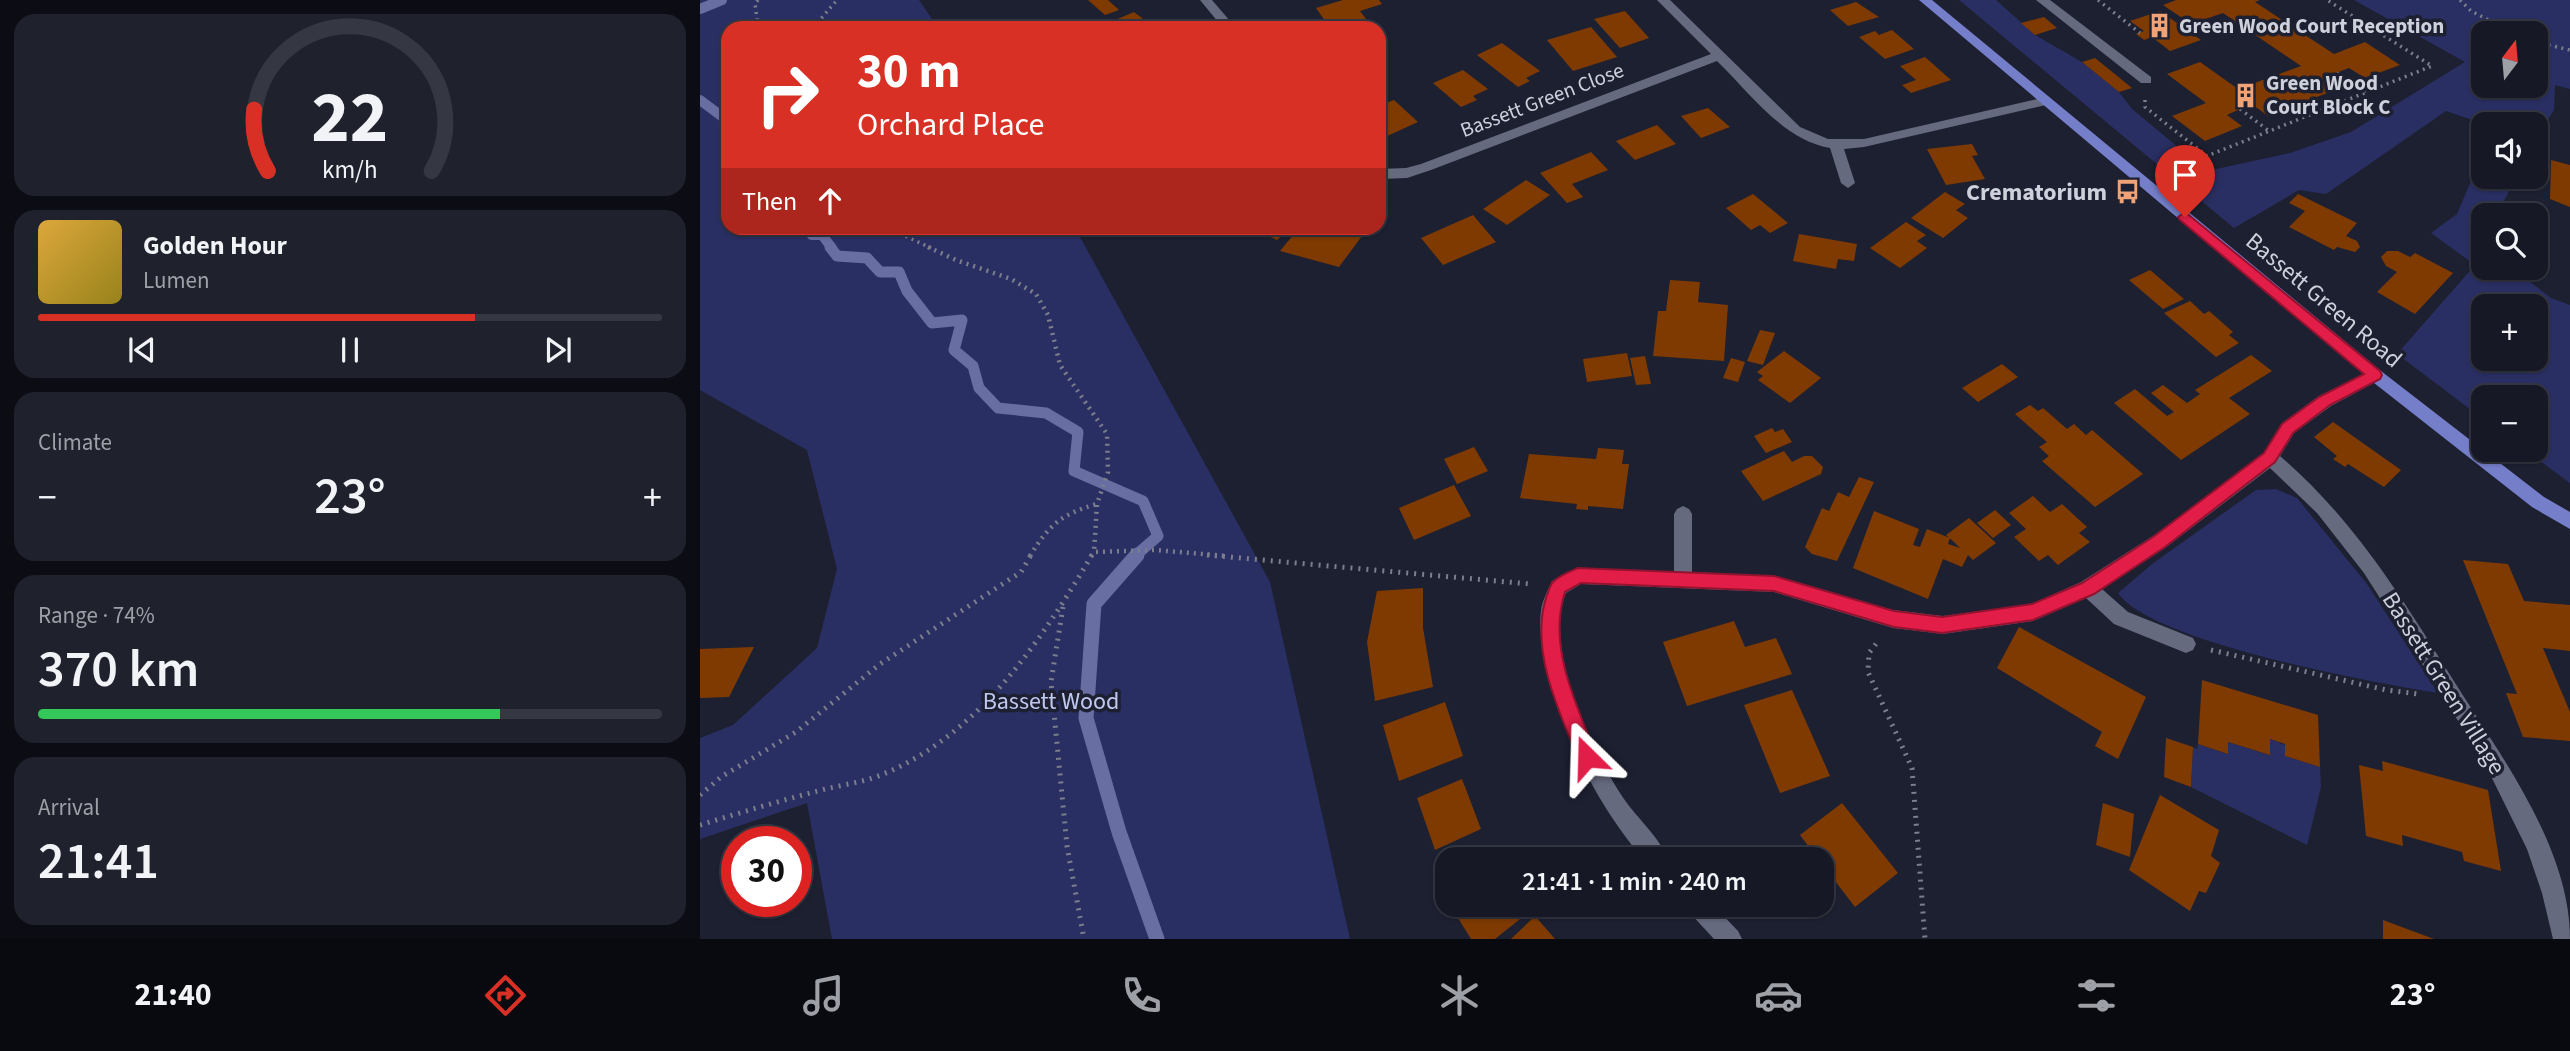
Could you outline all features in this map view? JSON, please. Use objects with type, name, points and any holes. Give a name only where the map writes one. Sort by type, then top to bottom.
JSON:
[{"type":"main road","name":"Bassett Green Road","points":[[1925,0],[2375,375],[2538,502],[2570,521]]},
{"type":"street","points":[[1206,0],[1224,21]]},
{"type":"street","points":[[1662,0],[1795,130],[1813,142],[1836,146],[1864,143],[2046,101]]},
{"type":"street","points":[[2042,0],[2146,80]]},
{"type":"street","name":"Bassett Green Close","points":[[1386,174],[1407,173],[1426,167],[1718,55]]},
{"type":"street","points":[[1836,146],[1848,183]]},
{"type":"street","points":[[1646,847],[1629,828],[1597,779],[1578,736],[1552,650],[1550,610],[1559,587],[1578,576],[1774,584],[1894,619],[1942,625],[2033,612],[2088,588],[2159,542],[2270,458],[2288,428],[2325,401],[2375,375]]},
{"type":"street","name":"Bassett Green Village","points":[[2270,458],[2296,478],[2362,556],[2405,616],[2494,759],[2530,827],[2565,939]]},
{"type":"street","points":[[1683,514],[1683,581]]},
{"type":"street","points":[[2088,588],[2121,618],[2186,644]]},
{"type":"street","points":[[1709,917],[1730,939]]},
{"type":"path","points":[[758,0],[755,4],[758,21]]},
{"type":"path","points":[[819,21],[837,0]]},
{"type":"path","points":[[2098,0],[2140,33]]},
{"type":"path","points":[[2146,80],[2145,107],[2207,156],[2432,66],[2327,0]]},
{"type":"path","points":[[2460,0],[2472,11],[2491,21]]},
{"type":"path","points":[[2548,45],[2570,50]]},
{"type":"path","points":[[2337,73],[2367,92]]},
{"type":"path","points":[[2240,110],[2269,131]]},
{"type":"path","points":[[700,825],[884,774],[926,753],[1019,668],[1063,606],[1094,552],[1097,504],[1108,472],[1107,434],[1060,365],[1048,315],[1036,294],[1011,279],[956,260],[903,235]]},
{"type":"path","points":[[700,795],[721,777],[796,732],[880,664],[1021,572],[1047,529],[1072,511],[1097,504]]},
{"type":"path","points":[[1094,552],[1155,550],[1559,587]]},
{"type":"path","points":[[1063,606],[1051,682],[1067,846],[1084,939]]},
{"type":"path","points":[[1894,619],[1869,653],[1868,672],[1912,768],[1925,939]]},
{"type":"path","points":[[2186,644],[2386,690],[2454,698]]},
{"type":"green space","name":"Bassett Wood","points":[[700,0],[919,0],[933,21],[721,21],[721,235],[1079,235],[1270,582],[1350,939],[832,939],[807,803],[739,826],[721,826],[721,832],[700,839],[700,738],[733,725],[817,648],[837,569],[807,450],[700,390]]},
{"type":"green space","points":[[1959,0],[1996,0],[2035,35],[2082,62],[2119,92],[2132,109],[2207,171],[2290,153],[2351,132],[2465,62],[2354,0],[2570,0],[2570,89],[2555,85],[2554,110],[2548,120],[2548,112],[2471,112],[2471,120],[2446,111],[2326,194],[2299,190],[2234,228]]},
{"type":"green space","points":[[2471,181],[2471,189],[2510,189],[2503,203],[2471,203],[2471,262],[2431,233],[2457,214]]},
{"type":"green space","points":[[2471,270],[2471,280],[2528,280],[2546,294],[2471,294],[2471,371],[2548,371],[2548,296],[2570,305],[2570,483],[2541,462],[2548,462],[2548,385],[2471,385],[2471,410],[2397,354]]},
{"type":"green space","points":[[2276,489],[2297,498],[2367,584],[2438,693],[2318,670],[2217,644],[2173,628],[2139,611],[2118,593],[2152,564],[2256,490]]},
{"type":"green space","points":[[2270,739],[2285,745],[2285,756],[2320,767],[2321,787],[2307,845],[2191,787],[2193,747],[2197,749],[2198,744],[2227,754],[2228,742],[2269,755]]},
{"type":"building","points":[[1088,0],[1108,0],[1119,10],[1105,15]]},
{"type":"building","points":[[1343,0],[1379,0],[1382,4],[1360,11],[1368,21],[1325,21],[1316,8]]},
{"type":"building","points":[[2176,0],[2260,0],[2255,2],[2334,54],[2365,42],[2400,65],[2365,78],[2349,68],[2325,77],[2340,88],[2268,116],[2253,105],[2240,109],[2227,115],[2242,126],[2205,141],[2172,116],[2206,103],[2167,74],[2200,62],[2238,89],[2301,66],[2223,13],[2191,24],[2163,5]]},
{"type":"building","points":[[1856,2],[1879,17],[1848,26],[1830,10]]},
{"type":"building","points":[[1625,11],[1649,38],[1620,48],[1594,19]]},
{"type":"building","name":"Green Wood Court Reception","points":[[2160,11],[2201,40],[2170,51],[2152,37],[2144,40],[2136,34],[2144,31],[2130,21]]},
{"type":"building","points":[[1134,12],[1146,21],[1113,21]]},
{"type":"building","points":[[2044,17],[2057,28],[2035,35],[2021,23]]},
{"type":"building","points":[[1591,27],[1617,57],[1573,71],[1547,40]]},
{"type":"building","points":[[1892,30],[1914,49],[1885,59],[1859,37],[1875,31],[1879,35]]},
{"type":"building","points":[[1502,43],[1540,71],[1526,78],[1530,81],[1518,87],[1477,55]]},
{"type":"building","points":[[1925,57],[1951,80],[1911,93],[1902,85],[1916,80],[1900,66]]},
{"type":"building","points":[[2095,58],[2132,88],[2119,92],[2082,62]]},
{"type":"building","points":[[1463,70],[1488,89],[1473,96],[1477,100],[1461,107],[1433,83]]},
{"type":"building","points":[[1394,100],[1418,122],[1386,137],[1386,103]]},
{"type":"building","points":[[1708,108],[1730,127],[1701,138],[1681,116]]},
{"type":"building","points":[[1657,125],[1676,144],[1635,160],[1616,141]]},
{"type":"building","points":[[1972,144],[1978,155],[1972,156],[1985,179],[1946,185],[1927,149]]},
{"type":"building","points":[[1591,152],[1608,170],[1572,184],[1583,197],[1567,203],[1540,173]]},
{"type":"building","points":[[2551,160],[2570,165],[2570,207],[2550,199]]},
{"type":"building","points":[[1526,180],[1550,195],[1507,225],[1483,209]]},
{"type":"building","points":[[1945,192],[1965,204],[1956,210],[1968,218],[1943,238],[1911,218]]},
{"type":"building","points":[[1753,194],[1788,223],[1770,233],[1760,225],[1751,230],[1726,208]]},
{"type":"building","points":[[2298,194],[2357,223],[2346,236],[2357,241],[2360,247],[2355,252],[2337,247],[2334,250],[2289,227],[2305,211],[2289,203]]},
{"type":"building","points":[[1473,215],[1496,242],[1443,265],[1421,238]]},
{"type":"building","points":[[1906,222],[1926,235],[1917,241],[1927,248],[1900,268],[1870,248]]},
{"type":"building","points":[[1799,234],[1857,244],[1854,261],[1838,259],[1836,269],[1793,261]]},
{"type":"building","points":[[1267,235],[1283,235],[1277,240]]},
{"type":"building","points":[[1293,235],[1362,236],[1339,267],[1280,251]]},
{"type":"building","points":[[2387,251],[2398,251],[2410,257],[2415,253],[2453,273],[2415,314],[2377,292],[2397,272],[2386,266],[2381,257]]},
{"type":"building","points":[[2150,270],[2184,299],[2163,309],[2129,280]]},
{"type":"building","points":[[1670,280],[1700,282],[1698,302],[1728,305],[1724,361],[1653,356],[1658,311],[1666,311]]},
{"type":"building","points":[[2190,301],[2204,314],[2209,311],[2233,332],[2229,335],[2239,343],[2216,357],[2164,313]]},
{"type":"building","points":[[1760,330],[1775,333],[1763,365],[1747,361]]},
{"type":"building","points":[[1784,351],[1821,378],[1790,403],[1758,380],[1763,376],[1757,372]]},
{"type":"building","points":[[1627,353],[1632,376],[1587,382],[1583,359]]},
{"type":"building","points":[[2251,355],[2272,371],[2229,398],[2250,414],[2181,460],[2114,403],[2135,389],[2167,416],[2174,412],[2151,393],[2163,385],[2187,403],[2200,394],[2195,390]]},
{"type":"building","points":[[1645,356],[1651,384],[1636,385],[1630,358]]},
{"type":"building","points":[[1731,358],[1745,362],[1738,382],[1723,378]]},
{"type":"building","points":[[2002,364],[2018,377],[1978,402],[1962,388]]},
{"type":"building","points":[[2030,405],[2038,411],[2043,408],[2067,429],[2074,424],[2086,435],[2092,430],[2143,474],[2095,507],[2042,461],[2049,456],[2039,447],[2047,442],[2015,414]]},
{"type":"building","points":[[2333,422],[2401,470],[2384,487],[2348,464],[2345,467],[2333,459],[2337,456],[2314,437]]},
{"type":"building","points":[[1772,428],[1775,432],[1783,429],[1792,442],[1766,453],[1754,436]]},
{"type":"building","points":[[1474,447],[1488,471],[1457,484],[1444,459]]},
{"type":"building","points":[[1598,448],[1624,450],[1622,464],[1629,464],[1623,509],[1588,506],[1588,510],[1576,509],[1577,504],[1520,498],[1529,454],[1596,459]]},
{"type":"building","points":[[1784,451],[1792,462],[1804,456],[1812,456],[1823,467],[1821,474],[1763,501],[1741,471]]},
{"type":"building","points":[[1859,477],[1874,482],[1837,561],[1812,554],[1805,547],[1822,508],[1829,511],[1838,492],[1849,497]]},
{"type":"building","points":[[1454,485],[1471,516],[1414,540],[1399,508]]},
{"type":"building","points":[[2033,496],[2050,512],[2062,504],[2087,527],[2079,533],[2090,542],[2058,565],[2048,555],[2039,561],[2014,537],[2026,529],[2009,513]]},
{"type":"building","points":[[1995,510],[2011,525],[1993,538],[1977,523]]},
{"type":"building","points":[[1874,511],[1919,529],[1913,545],[1920,547],[1927,529],[1949,538],[1946,535],[1969,518],[1996,543],[1973,560],[1968,555],[1962,567],[1943,559],[1928,599],[1853,568]],"holes":[[[1950,538],[1953,541],[1960,548],[1948,544]]]},
{"type":"building","points":[[2463,560],[2508,564],[2524,601],[2570,605],[2570,651],[2543,648],[2570,712],[2570,741],[2523,737],[2506,693],[2517,694]]},
{"type":"building","points":[[1423,588],[1423,628],[1433,687],[1375,701],[1367,642],[1377,591]]},
{"type":"building","points":[[1734,621],[1745,647],[1776,638],[1792,674],[1687,706],[1663,642]]},
{"type":"building","points":[[2019,627],[2146,697],[2118,759],[2095,746],[2102,732],[1997,668]]},
{"type":"building","points":[[754,647],[729,697],[700,698],[700,649]]},
{"type":"building","points":[[2202,680],[2318,715],[2320,767],[2285,756],[2285,744],[2270,739],[2270,755],[2228,742],[2228,754],[2198,744]]},
{"type":"building","points":[[1792,690],[1830,776],[1780,793],[1744,705]]},
{"type":"building","points":[[1445,702],[1463,756],[1399,781],[1383,725]]},
{"type":"building","points":[[2166,738],[2193,747],[2191,787],[2164,777]]},
{"type":"building","points":[[2382,761],[2488,790],[2501,871],[2464,861],[2462,852],[2402,835],[2403,846],[2366,836],[2359,765],[2383,771]]},
{"type":"building","points":[[1462,779],[1481,829],[1442,847],[1435,847],[1435,850],[1417,798]]},
{"type":"building","points":[[2160,795],[2219,830],[2211,856],[2220,863],[2206,893],[2199,891],[2190,911],[2129,870]]},
{"type":"building","points":[[1842,803],[1898,873],[1855,907],[1834,880],[1834,847],[1809,847],[1800,835]]},
{"type":"building","points":[[2103,803],[2134,814],[2130,857],[2096,845]]},
{"type":"building","points":[[1457,917],[1522,917],[1495,939],[1471,939]]},
{"type":"building","points":[[1536,917],[1555,939],[1511,939]]},
{"type":"building","points":[[2383,920],[2434,939],[2383,939]]},
{"type":"waterway","points":[[700,9],[722,0]]},
{"type":"waterway","points":[[700,100],[721,116]]},
{"type":"waterway","points":[[812,235],[822,235]]},
{"type":"waterway","points":[[822,235],[832,248]]},
{"type":"waterway","points":[[830,247],[837,256],[867,258],[880,272],[899,272],[907,291],[932,323],[962,320],[954,350],[973,366],[979,388],[998,408],[1046,413],[1078,432],[1074,471],[1143,501],[1158,536],[1135,556]]},
{"type":"waterway","points":[[1137,555],[1094,604],[1086,718],[1119,832],[1157,939]]},
{"type":"place","name":"Green Wood Court Reception","points":[[2159,26]]},
{"type":"place","name":"Green Wood Court Block C","points":[[2246,95]]},
{"type":"place","name":"Crematorium","points":[[2127,192]]},
{"type":"route","points":[[1587,757],[1564,695],[1552,650],[1550,610],[1559,587],[1578,576],[1774,584],[1894,619],[1942,625],[2033,612],[2088,588],[2138,553],[2159,542],[2270,458],[2288,428],[2325,401],[2375,375],[2185,217]]}]
